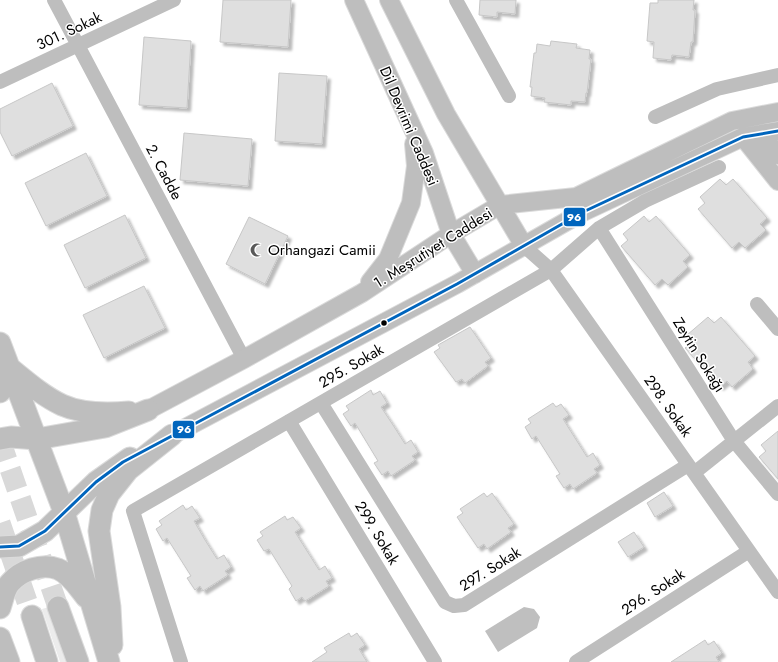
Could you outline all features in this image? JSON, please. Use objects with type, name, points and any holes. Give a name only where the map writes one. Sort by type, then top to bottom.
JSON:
[{"type":"highway","points":[[5,354],[64,512],[92,606],[111,662]]},
{"type":"highway","points":[[0,392],[5,372],[5,354]]},
{"type":"highway","points":[[5,354],[32,387],[62,405],[88,412],[113,413],[148,410]]},
{"type":"highway","points":[[0,439],[11,437],[37,439],[105,426],[148,410]]},
{"type":"highway","points":[[0,548],[19,546],[45,531],[96,482],[123,462],[172,435]]},
{"type":"highway","points":[[111,662],[110,607],[99,531],[102,510],[110,494],[128,470],[172,435]]},
{"type":"highway","points":[[0,608],[10,582],[21,574],[34,568],[45,567],[58,569],[74,581],[92,606]]},
{"type":"highway","points":[[58,607],[78,662]]},
{"type":"highway","points":[[32,616],[47,662]]},
{"type":"highway","points":[[0,638],[9,662]]},
{"type":"main road","name":"Dil Devrimi Caddesi","points":[[354,0],[424,153],[451,234],[475,274]]},
{"type":"main road","points":[[389,0],[446,114],[524,246]]},
{"type":"main road","name":"1. Meşrutiyet Caddesi","points":[[148,410],[244,360],[362,293],[451,234],[500,205],[576,197],[732,121],[778,112]]},
{"type":"main road","points":[[362,293],[388,259],[411,202],[416,166],[413,129]]},
{"type":"main road","points":[[172,435],[475,274],[583,212],[743,137],[770,133],[778,155]]},
{"type":"main road","points":[[743,137],[778,181]]},
{"type":"street","name":"2. Cadde","points":[[54,0],[244,360]]},
{"type":"street","name":"301. Sokak","points":[[0,82],[174,0]]},
{"type":"street","points":[[456,0],[509,96]]},
{"type":"street","points":[[655,116],[717,89],[778,75]]},
{"type":"street","name":"295. Sokak","points":[[181,662],[133,511],[551,270],[599,228],[646,201],[719,167]]},
{"type":"street","name":"Zeytin Sokağı","points":[[599,228],[734,441],[778,494]]},
{"type":"street","name":"298. Sokak","points":[[524,246],[551,270],[778,592]]},
{"type":"street","points":[[757,304],[778,329]]},
{"type":"street","name":"297. Sokak","points":[[321,403],[445,602],[454,606],[464,605],[691,469],[734,441],[778,406]]},
{"type":"street","name":"299. Sokak","points":[[289,421],[435,662]]},
{"type":"street","name":"296. Sokak","points":[[576,662],[749,551]]},
{"type":"shaded area","points":[[49,607],[67,662],[60,662],[42,609]]},
{"type":"shaded area","points":[[524,607],[534,609],[540,617],[537,628],[498,652],[485,631]]},
{"type":"building","points":[[223,0],[291,0],[288,47],[220,42]]},
{"type":"building","points":[[480,0],[516,0],[515,14],[497,12],[497,17],[479,15]]},
{"type":"building","points":[[658,0],[694,0],[693,10],[695,10],[693,42],[691,42],[689,57],[672,55],[671,60],[653,58],[654,42],[647,41],[650,3],[658,3]]},
{"type":"building","points":[[144,37],[191,41],[187,108],[139,105]]},
{"type":"building","points":[[551,41],[577,44],[576,48],[590,50],[589,59],[591,59],[585,102],[571,101],[571,105],[544,102],[545,98],[531,96],[532,87],[530,87],[534,53],[536,53],[537,44],[550,46]]},
{"type":"building","points":[[279,73],[327,76],[322,144],[275,141]]},
{"type":"building","points":[[52,83],[73,126],[12,156],[0,132],[0,109]]},
{"type":"building","points":[[184,133],[252,139],[248,186],[180,180]]},
{"type":"building","points":[[86,153],[107,196],[46,226],[25,183]]},
{"type":"building","points":[[720,179],[726,185],[733,179],[767,218],[760,224],[766,230],[745,248],[739,242],[732,248],[698,209],[705,203],[700,197]]},
{"type":"building","points":[[125,215],[146,258],[85,288],[64,245]]},
{"type":"building","points":[[644,216],[649,222],[656,216],[690,255],[683,261],[688,267],[668,285],[662,279],[655,285],[621,246],[628,240],[623,234]]},
{"type":"building","name":"Orhangazi Camii","points":[[249,217],[288,236],[265,284],[226,264]]},
{"type":"building","points":[[144,286],[165,328],[104,358],[83,315]]},
{"type":"building","points":[[708,317],[714,323],[721,317],[755,356],[748,362],[753,369],[732,387],[727,381],[720,387],[685,348],[693,341],[687,335]]},
{"type":"building","points":[[470,327],[491,358],[485,362],[488,366],[465,383],[462,379],[456,382],[434,352],[440,348],[438,345]]},
{"type":"building","points":[[371,390],[373,395],[380,391],[387,403],[381,407],[405,444],[411,440],[418,452],[412,456],[415,460],[391,476],[388,471],[382,475],[374,463],[378,461],[355,423],[351,426],[343,414],[349,410],[346,406]]},
{"type":"building","points":[[553,403],[556,407],[561,404],[569,415],[563,419],[587,457],[593,453],[600,465],[594,469],[597,473],[573,489],[570,484],[564,488],[556,476],[560,474],[536,436],[532,439],[525,427],[531,423],[528,419]]},
{"type":"building","points":[[778,431],[778,479],[759,457],[766,451],[761,445]]},
{"type":"building","points":[[664,492],[673,506],[655,517],[647,503]]},
{"type":"building","points":[[484,493],[487,497],[492,493],[514,524],[508,528],[511,532],[487,549],[484,544],[478,548],[457,517],[463,513],[460,509]]},
{"type":"building","points":[[183,505],[186,510],[192,506],[200,518],[194,521],[217,559],[224,555],[231,567],[225,571],[228,575],[203,591],[200,586],[195,590],[187,578],[191,576],[167,538],[163,541],[156,529],[162,525],[159,521]]},
{"type":"building","points":[[285,516],[287,520],[293,517],[301,528],[295,532],[319,570],[325,566],[332,578],[326,581],[329,586],[305,601],[302,597],[296,601],[289,589],[292,586],[269,549],[264,551],[257,540],[263,536],[260,532]]},
{"type":"building","points":[[634,532],[644,547],[628,557],[618,542]]},
{"type":"building","points":[[349,633],[351,637],[357,633],[365,645],[359,649],[367,662],[312,662],[327,652],[324,648]]},
{"type":"building","points":[[705,640],[708,645],[714,641],[722,653],[716,657],[719,662],[671,662]]},
{"type":"tunnel","points":[[0,440],[58,607]]},
{"type":"tunnel","points":[[0,523],[32,616]]},
{"type":"transit line","name":"96","points":[[0,547],[19,546],[45,531],[96,482],[123,462],[457,284],[583,212],[743,137],[778,131]]},
{"type":"place","name":"Orhangazi Camii","points":[[257,250]]}]
